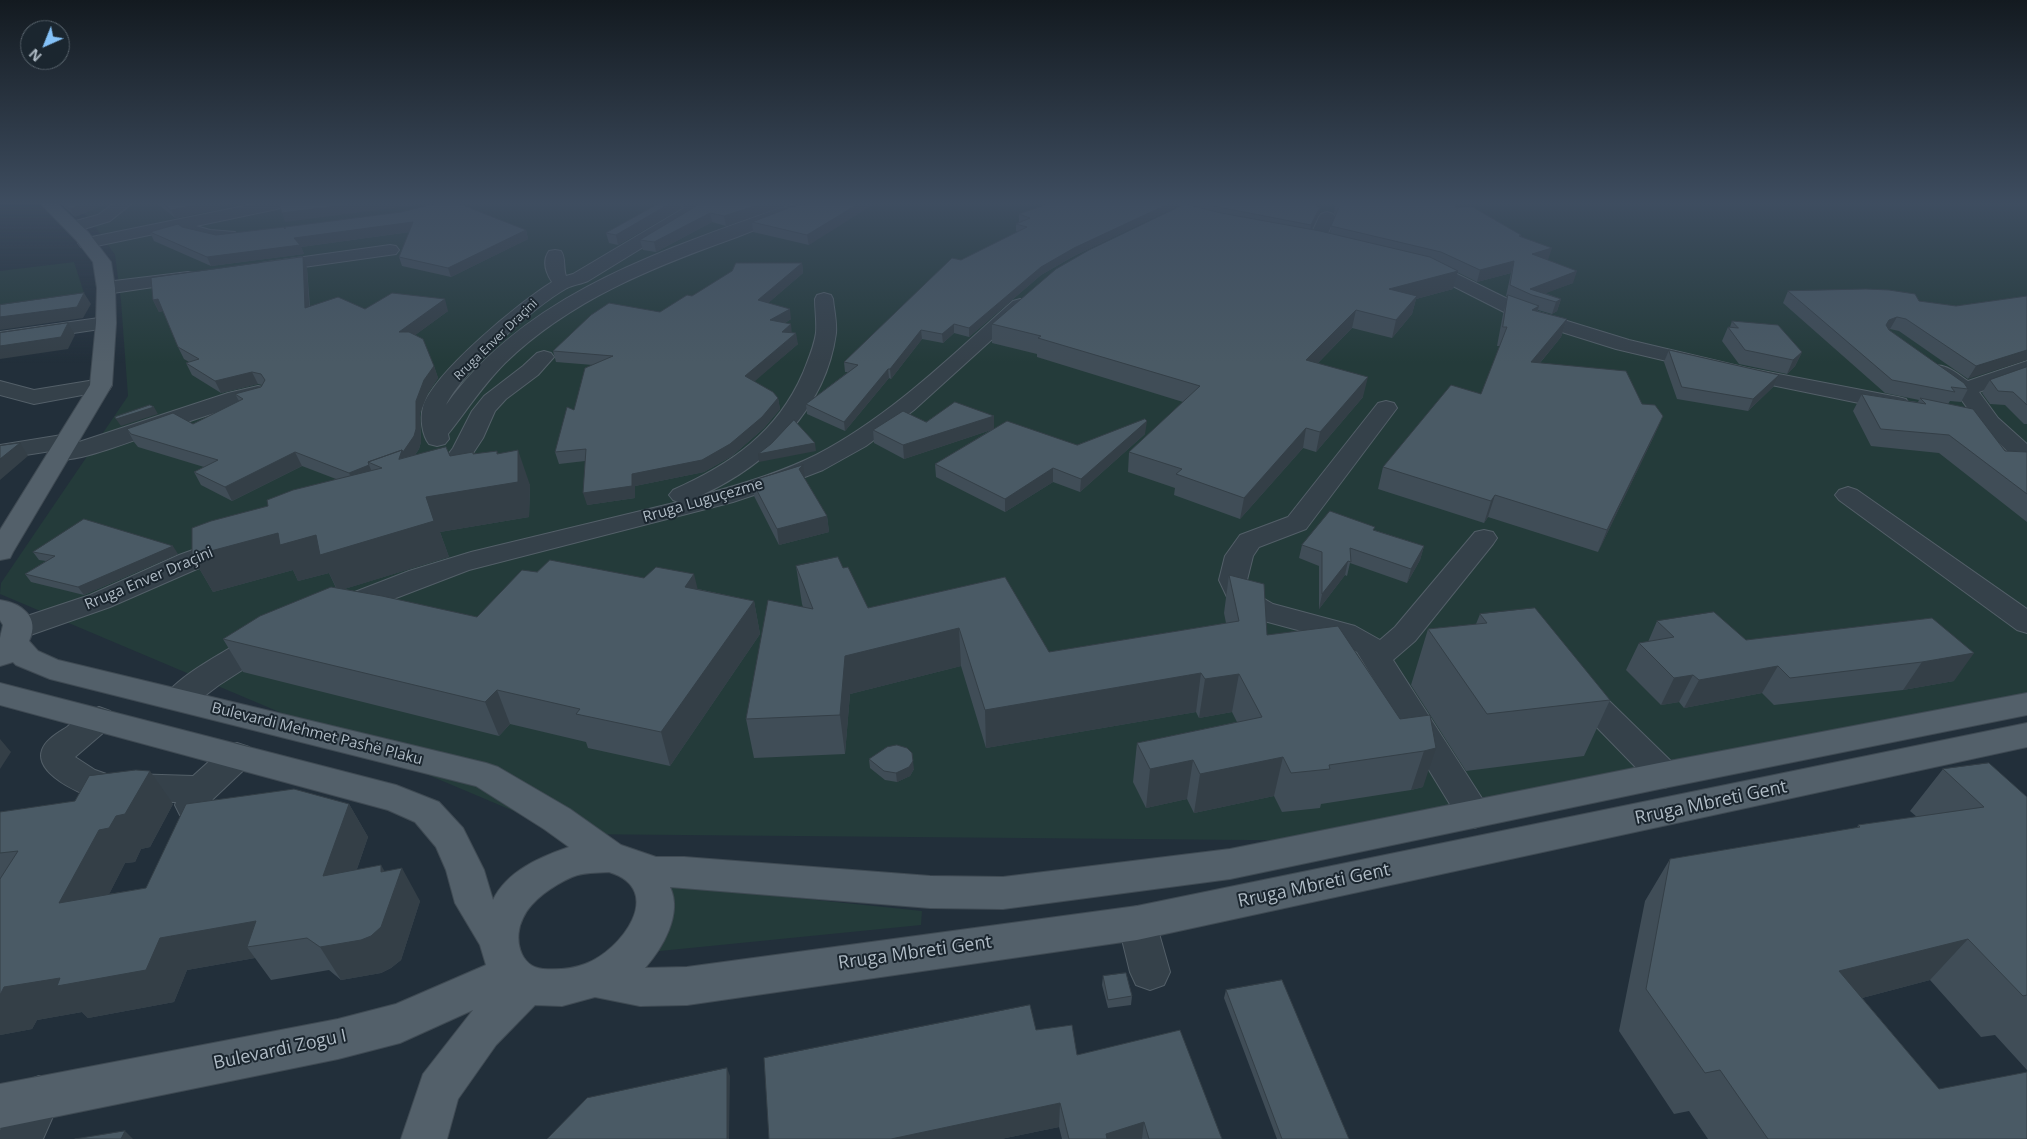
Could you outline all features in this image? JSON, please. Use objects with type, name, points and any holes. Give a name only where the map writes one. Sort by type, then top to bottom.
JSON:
[{"type":"main road","points":[[4,539],[100,388],[106,323],[106,288],[102,262],[98,257]]},
{"type":"main road","name":"Bulevardi Mehmet Pashë Plaku","points":[[8,634],[20,653],[35,663],[486,776],[621,861]]},
{"type":"main road","points":[[0,694],[396,799],[427,812],[450,838],[465,870],[474,903],[512,965],[556,988],[595,979],[618,966],[637,949],[649,930],[655,910],[655,891],[646,876],[621,861]]},
{"type":"main road","points":[[424,1139],[439,1090],[481,1031],[512,965],[503,918],[516,897],[536,879],[559,866],[584,858],[621,861],[656,872],[684,872],[930,892],[1002,893],[1230,864],[1664,774],[2027,704]]},
{"type":"main road","name":"Rruga Mbreti Gent","points":[[595,979],[640,987],[687,986],[1137,923],[1492,850],[2027,736]]},
{"type":"main road","name":"Bulevardi Zogu I","points":[[20,1102],[338,1039],[400,1023],[512,965]]},
{"type":"street","points":[[247,270],[339,257]]},
{"type":"street","points":[[555,257],[554,267],[558,279],[562,283]]},
{"type":"street","name":"Rruga Enver Draçini","points":[[434,469],[437,440],[434,416],[435,406],[458,374],[515,318],[539,298],[562,283],[582,277],[615,257]]},
{"type":"street","name":"Rruga Enver Draçini","points":[[436,433],[448,420],[470,389],[513,346],[551,314],[620,274],[659,257]]},
{"type":"street","points":[[1403,261],[1432,269],[1521,312],[1661,348],[1747,374],[1913,407]]},
{"type":"street","points":[[106,288],[207,275]]},
{"type":"street","name":"Rruga Luguçezme","points":[[315,619],[418,576],[500,552],[628,521],[679,511],[736,494],[795,473],[833,456],[871,433],[904,407],[1040,288]]},
{"type":"street","points":[[628,521],[736,469],[771,441],[794,414],[814,375],[826,331],[824,299]]},
{"type":"street","points":[[2,338],[12,331],[19,319]]},
{"type":"street","points":[[2,338],[106,323]]},
{"type":"street","points":[[434,469],[458,460],[486,407],[536,367],[544,357]]},
{"type":"street","points":[[1920,358],[1966,390],[1990,423],[2027,457]]},
{"type":"street","points":[[1966,390],[1974,385],[2008,376],[2027,367]]},
{"type":"street","points":[[0,388],[34,397],[100,388]]},
{"type":"street","points":[[0,409],[100,388]]},
{"type":"street","points":[[0,452],[100,444],[236,398],[258,393]]},
{"type":"street","points":[[1386,408],[1297,523],[1250,541],[1239,556],[1233,580],[1237,591],[1246,600],[1264,610],[1345,633],[1368,645],[1474,814]]},
{"type":"street","points":[[1932,412],[1990,423]]},
{"type":"street","points":[[434,469],[477,470]]},
{"type":"street","points":[[1848,495],[2027,623]]},
{"type":"street","name":"Rruga Enver Draçini","points":[[8,634],[100,602],[189,561],[249,537]]},
{"type":"street","points":[[1375,657],[1392,647],[1405,634],[1484,538]]},
{"type":"street","points":[[179,700],[206,670],[290,630]]},
{"type":"street","points":[[1590,702],[1664,774]]},
{"type":"street","points":[[99,719],[58,751],[58,762],[72,773],[97,785],[111,788],[200,790]]},
{"type":"street","points":[[179,831],[200,790],[236,756]]},
{"type":"street","points":[[1137,923],[1150,972]]},
{"type":"street","name":"Bulevardi Zogu I","points":[[19,1139],[20,1102]]},
{"type":"green space","points":[[115,257],[2027,257],[2027,701],[1361,841],[568,834],[0,594],[1,583],[128,396],[121,301]]},
{"type":"green space","points":[[74,262],[85,296],[0,316],[0,271]]},
{"type":"green space","points":[[672,885],[922,911],[921,925],[650,952]]},
{"type":"building","points":[[303,257],[305,308],[338,297],[365,309],[392,293],[445,299],[399,332],[409,332],[423,339],[434,366],[424,380],[416,401],[416,429],[414,436],[403,452],[402,450],[368,462],[369,465],[349,473],[295,452],[225,487],[194,472],[218,460],[131,434],[127,429],[173,413],[193,424],[243,399],[235,394],[261,387],[265,380],[261,374],[252,372],[215,381],[186,363],[199,359],[178,347],[158,299],[153,300],[151,278]]},
{"type":"building","points":[[400,257],[470,257],[448,268]]},
{"type":"building","points":[[967,257],[1058,257],[1041,267],[969,328],[954,324],[942,334],[921,330],[844,422],[806,404],[858,365],[844,362],[952,258],[961,260]]},
{"type":"building","points":[[1077,257],[1430,257],[1458,271],[1389,289],[1417,296],[1396,320],[1356,310],[1306,360],[1368,377],[1320,432],[1306,428],[1244,498],[1176,474],[1182,469],[1129,452],[1200,386],[1038,338],[1041,336],[992,324],[1056,269]]},
{"type":"building","points":[[1452,257],[1540,257],[1577,271],[1530,289],[1561,299],[1556,302],[1532,295],[1510,285],[1514,261],[1480,270]]},
{"type":"building","points":[[736,263],[802,263],[758,300],[790,309],[770,320],[791,324],[782,332],[796,333],[745,376],[773,392],[778,398],[762,417],[730,444],[702,460],[632,474],[632,486],[583,493],[586,449],[555,452],[567,407],[574,410],[585,368],[613,356],[553,351],[591,315],[609,303],[660,312],[687,295],[692,296],[732,271]]},
{"type":"building","points":[[1866,289],[1915,294],[1919,301],[1956,306],[2027,296],[2027,350],[1976,366],[1906,319],[1897,317],[1889,320],[1886,325],[1889,330],[1964,383],[1968,389],[1951,387],[1955,392],[1892,380],[1788,291]]},
{"type":"building","points":[[84,293],[77,307],[0,317],[0,305]]},
{"type":"building","points":[[1508,295],[1539,306],[1532,310],[1567,319],[1531,362],[1626,371],[1642,404],[1655,405],[1663,416],[1607,530],[1495,495],[1491,501],[1383,467],[1451,385],[1481,394],[1507,327],[1503,327]]},
{"type":"building","points":[[1732,321],[1778,325],[1802,352],[1793,360],[1745,350],[1728,327],[1738,328]]},
{"type":"building","points":[[68,323],[61,337],[0,346],[0,333]]},
{"type":"building","points":[[1669,350],[1779,375],[1753,399],[1682,387]]},
{"type":"building","points":[[2027,367],[2027,405],[2013,392],[1998,391],[1990,380]]},
{"type":"building","points":[[1862,394],[1926,404],[1920,398],[1973,409],[2005,451],[2027,452],[2027,494],[1949,435],[1881,429]]},
{"type":"building","points":[[955,402],[994,416],[903,445],[873,430],[903,411],[926,422]]},
{"type":"building","points":[[150,405],[154,407],[116,419],[115,417]]},
{"type":"building","points":[[1145,419],[1147,421],[1081,479],[1053,468],[1005,499],[935,464],[1007,421],[1077,445]]},
{"type":"building","points":[[794,420],[815,443],[758,454],[771,444]]},
{"type":"building","points":[[20,443],[0,459],[0,446]]},
{"type":"building","points":[[446,447],[450,456],[473,452],[473,454],[497,451],[497,454],[518,450],[518,482],[426,497],[434,521],[320,555],[316,535],[280,545],[278,533],[192,556],[192,528],[268,506],[267,500],[293,490],[382,468],[368,462],[402,450],[399,459]]},
{"type":"building","points":[[803,465],[799,469],[827,516],[777,529],[752,481]]},
{"type":"building","points":[[1330,511],[1375,527],[1373,530],[1424,546],[1411,569],[1350,548],[1351,562],[1348,561],[1322,594],[1322,552],[1302,545]]},
{"type":"building","points":[[84,519],[173,546],[78,587],[25,574],[55,556],[33,552]]},
{"type":"building","points":[[838,557],[843,568],[848,567],[868,608],[1005,577],[1049,652],[1239,621],[1229,575],[1264,584],[1267,635],[1338,626],[1400,719],[1430,715],[1436,748],[1329,765],[1330,769],[1291,773],[1283,757],[1200,774],[1193,760],[1150,769],[1137,743],[1262,717],[1239,674],[1205,679],[1201,673],[985,710],[959,628],[845,656],[840,715],[746,719],[768,600],[813,609],[796,566]]},
{"type":"building","points":[[550,560],[644,578],[656,567],[694,574],[685,587],[754,601],[661,732],[576,714],[580,709],[497,690],[485,702],[223,639],[260,616],[331,587],[477,617],[522,570],[537,572]]},
{"type":"building","points":[[1535,608],[1610,700],[1487,714],[1428,629],[1487,623],[1480,614]]},
{"type":"building","points":[[1714,612],[1746,640],[1932,618],[1974,653],[1922,662],[1790,678],[1778,666],[1699,680],[1693,675],[1674,678],[1639,643],[1674,637],[1657,621]]},
{"type":"building","points":[[897,745],[907,748],[912,753],[913,761],[909,767],[896,773],[884,771],[869,759],[887,747]]},
{"type":"building","points":[[1989,763],[2027,797],[2027,995],[2023,996],[1968,939],[1839,971],[1939,1089],[2027,1072],[2027,1139],[1768,1139],[1720,1070],[1705,1073],[1646,989],[1670,859],[1860,827],[1858,825],[1984,807],[1943,769]]},
{"type":"building","points":[[136,770],[150,771],[125,814],[116,816],[109,828],[99,830],[59,903],[146,888],[186,804],[294,789],[349,804],[323,876],[381,865],[381,872],[402,868],[381,927],[371,936],[361,940],[320,947],[307,938],[247,947],[256,921],[160,938],[146,970],[57,986],[60,978],[4,987],[0,995],[0,879],[18,851],[0,853],[0,812],[75,801],[89,776]]},
{"type":"building","points":[[1126,973],[1132,996],[1108,1000],[1103,976]]},
{"type":"building","points":[[1282,980],[1349,1139],[1282,1139],[1226,990]]},
{"type":"building","points":[[1030,1005],[1036,1030],[1072,1025],[1077,1055],[1180,1030],[1222,1139],[1149,1139],[1144,1122],[1106,1134],[1107,1139],[1069,1139],[1060,1103],[891,1139],[769,1139],[764,1058]]},
{"type":"building","points":[[727,1068],[727,1139],[547,1139],[587,1098]]},
{"type":"building","points":[[125,1131],[121,1139],[75,1139]]}]
